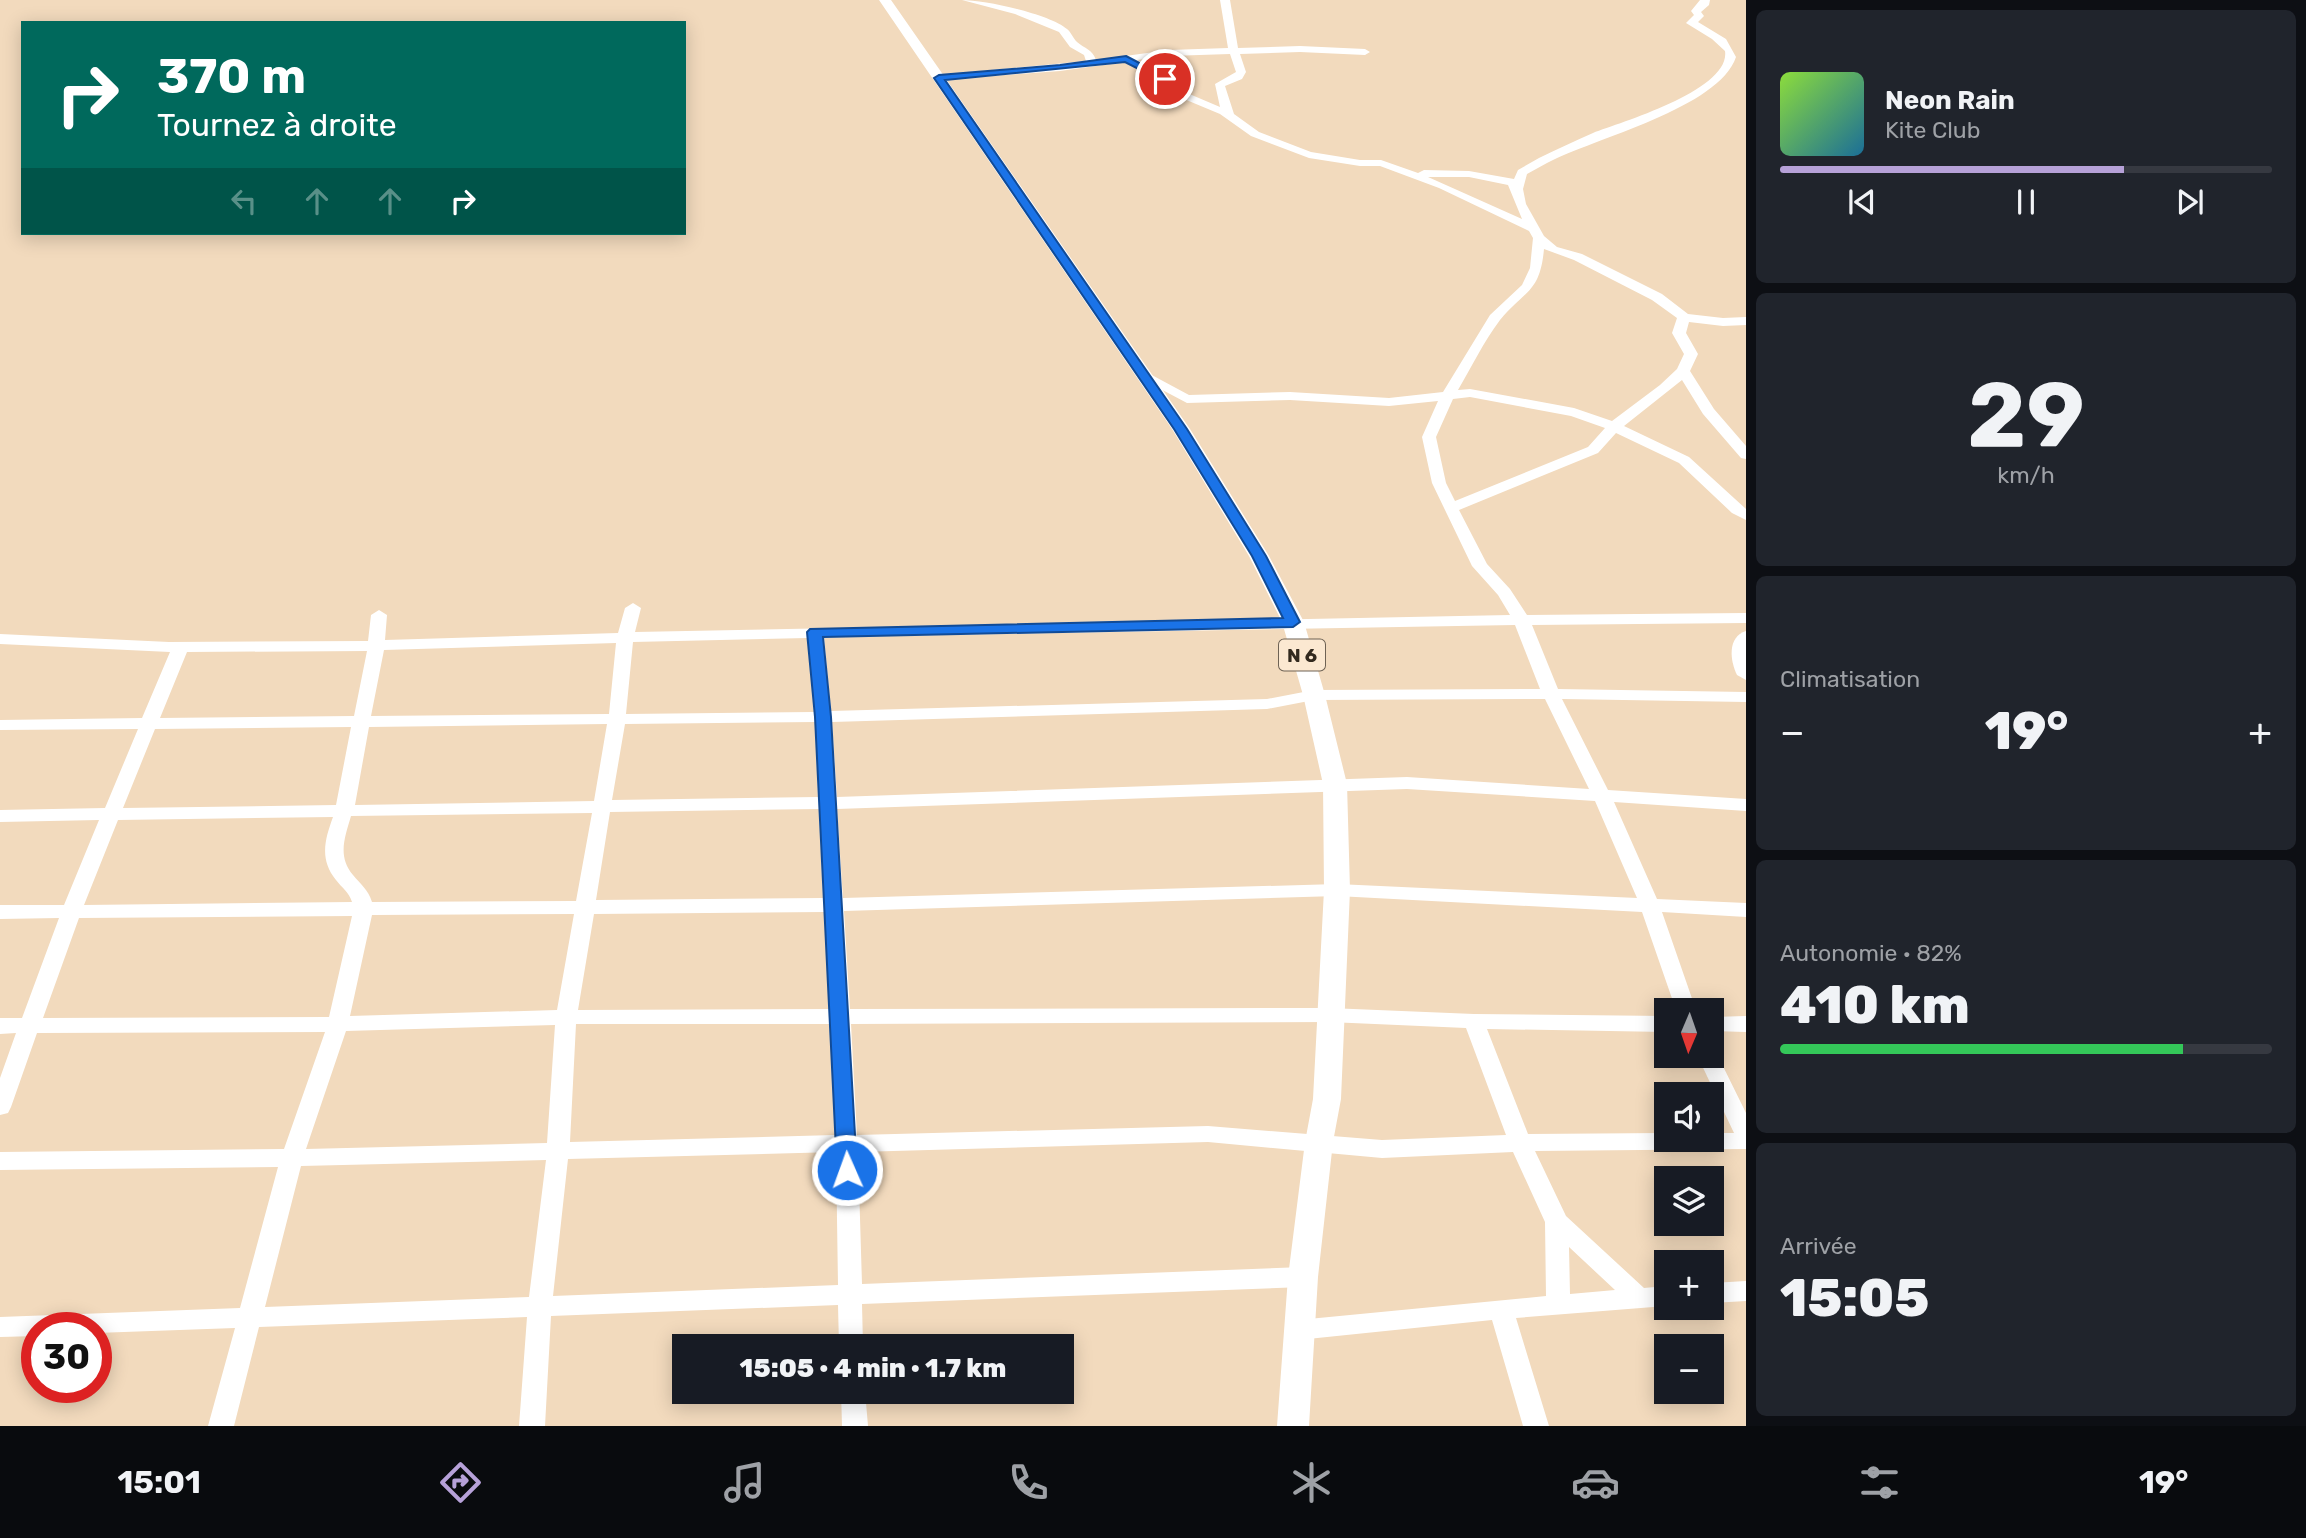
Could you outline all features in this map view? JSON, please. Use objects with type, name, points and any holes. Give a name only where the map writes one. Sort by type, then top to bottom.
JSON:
[{"type":"main road","name":"N 6","points":[[885,0],[1181,429],[1252,544],[1293,622],[1314,695],[1335,784],[1337,890],[1327,1099],[1319,1142],[1303,1277],[1293,1426]]},
{"type":"street","points":[[967,0],[1018,12],[1063,30],[1074,45],[1088,54],[1092,63]]},
{"type":"street","points":[[1220,99],[1221,83],[1238,77],[1241,72],[1233,51],[1226,0]]},
{"type":"street","points":[[1517,189],[1522,172],[1536,163],[1672,107],[1711,85],[1727,68],[1731,58],[1729,48],[1691,23],[1699,16],[1696,11],[1706,3],[1705,0]]},
{"type":"street","points":[[939,78],[1139,56],[1300,49],[1365,52]]},
{"type":"street","points":[[1139,56],[1169,71],[1185,90],[1220,99],[1226,105],[1229,117]]},
{"type":"street","points":[[1126,59],[1169,71]]},
{"type":"street","points":[[1169,71],[1176,92],[1213,107],[1255,134],[1309,155],[1381,163],[1443,186],[1536,233]]},
{"type":"street","points":[[1404,172],[1512,181],[1520,204],[1536,233],[1553,250],[1578,257],[1657,297],[1684,317],[1723,322],[1746,321]]},
{"type":"street","points":[[1536,233],[1536,268],[1528,287],[1495,318],[1447,397],[1429,437],[1439,483],[1450,508],[1480,566],[1504,593],[1521,619],[1551,694],[1602,796],[1649,904],[1682,998]]},
{"type":"street","points":[[1450,508],[1593,450],[1614,427],[1683,371],[1691,354],[1679,333],[1684,317]]},
{"type":"street","points":[[1683,371],[1708,411],[1746,455]]},
{"type":"street","points":[[1143,376],[1187,399],[1290,396],[1389,402],[1470,393],[1574,412],[1614,427],[1684,460],[1737,510],[1746,515]]},
{"type":"street","points":[[532,1426],[540,1306],[558,1151],[566,1017],[617,719],[625,637],[634,608]]},
{"type":"street","points":[[220,1426],[292,1158],[338,1024],[363,908],[359,892],[342,875],[332,846],[344,811],[376,646],[379,615]]},
{"type":"street","points":[[0,639],[180,648],[376,646],[815,632],[1293,622],[1746,618]]},
{"type":"street","points":[[815,632],[823,717],[846,1145],[850,1334]]},
{"type":"street","points":[[1746,636],[1738,649],[1739,664],[1746,676]]},
{"type":"street","points":[[0,1107],[71,912],[113,816],[180,648]]},
{"type":"street","points":[[0,725],[823,717],[1267,704],[1314,695],[1746,697]]},
{"type":"street","points":[[0,816],[828,803],[1407,783],[1746,806]]},
{"type":"street","points":[[0,912],[831,905],[1337,890],[1746,910]]},
{"type":"street","points":[[0,1026],[338,1024],[566,1017],[1329,1015],[1654,1024]]},
{"type":"street","points":[[1474,1021],[1520,1143],[1558,1222],[1639,1298]]},
{"type":"street","points":[[1724,1024],[1746,1024]]},
{"type":"street","points":[[1713,1068],[1746,1135]]},
{"type":"street","points":[[0,1161],[292,1158],[1208,1134],[1382,1149],[1520,1143],[1746,1141]]},
{"type":"street","points":[[1558,1222],[1558,1304]]},
{"type":"street","points":[[0,1327],[1303,1277]]},
{"type":"street","points":[[1724,1292],[1746,1291]]},
{"type":"street","points":[[1298,1330],[1501,1309],[1654,1297]]},
{"type":"street","points":[[1501,1309],[1536,1426]]},
{"type":"street","points":[[854,1404],[855,1426]]},
{"type":"route","points":[[847,1170],[823,717],[815,632],[1293,622],[1259,556],[1181,429],[1078,284],[939,78],[1080,66],[1126,59],[1165,79]]}]
